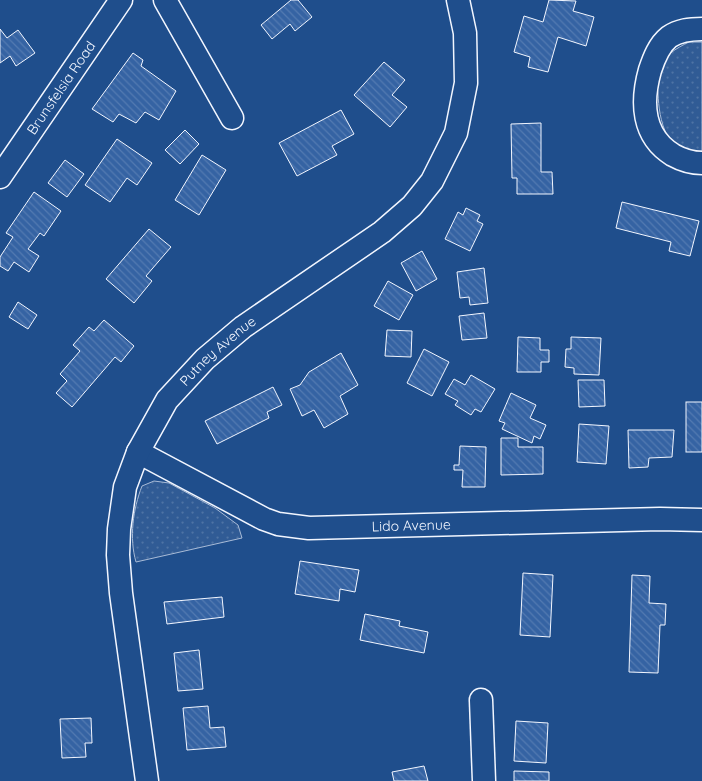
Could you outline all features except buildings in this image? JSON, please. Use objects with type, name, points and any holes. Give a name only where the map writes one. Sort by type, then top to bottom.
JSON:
[{"type":"street","name":"Brunsfelsia Road","points":[[0,177],[121,0]]},
{"type":"street","points":[[165,0],[232,118]]},
{"type":"street","name":"Putney Avenue","points":[[148,781],[121,594],[118,554],[119,529],[125,487],[138,452],[167,400],[205,359],[243,327],[382,232],[412,206],[432,181],[456,133],[466,83],[465,33],[458,0]]},
{"type":"street","points":[[702,28],[688,29],[678,33],[668,38],[661,46],[648,79],[646,100],[649,128],[660,146],[679,158],[689,162],[702,163]]},
{"type":"street","name":"Lido Avenue","points":[[138,452],[244,509],[278,524],[309,528],[650,519],[702,520]]},
{"type":"street","points":[[481,700],[484,781]]},
{"type":"shaded area","points":[[689,42],[702,42],[702,151],[690,152],[680,149],[667,135],[660,114],[657,79],[658,70],[663,61],[671,53]]},
{"type":"shaded area","points":[[154,481],[169,483],[215,508],[238,525],[242,538],[136,562],[132,533],[136,504],[142,486]]}]
